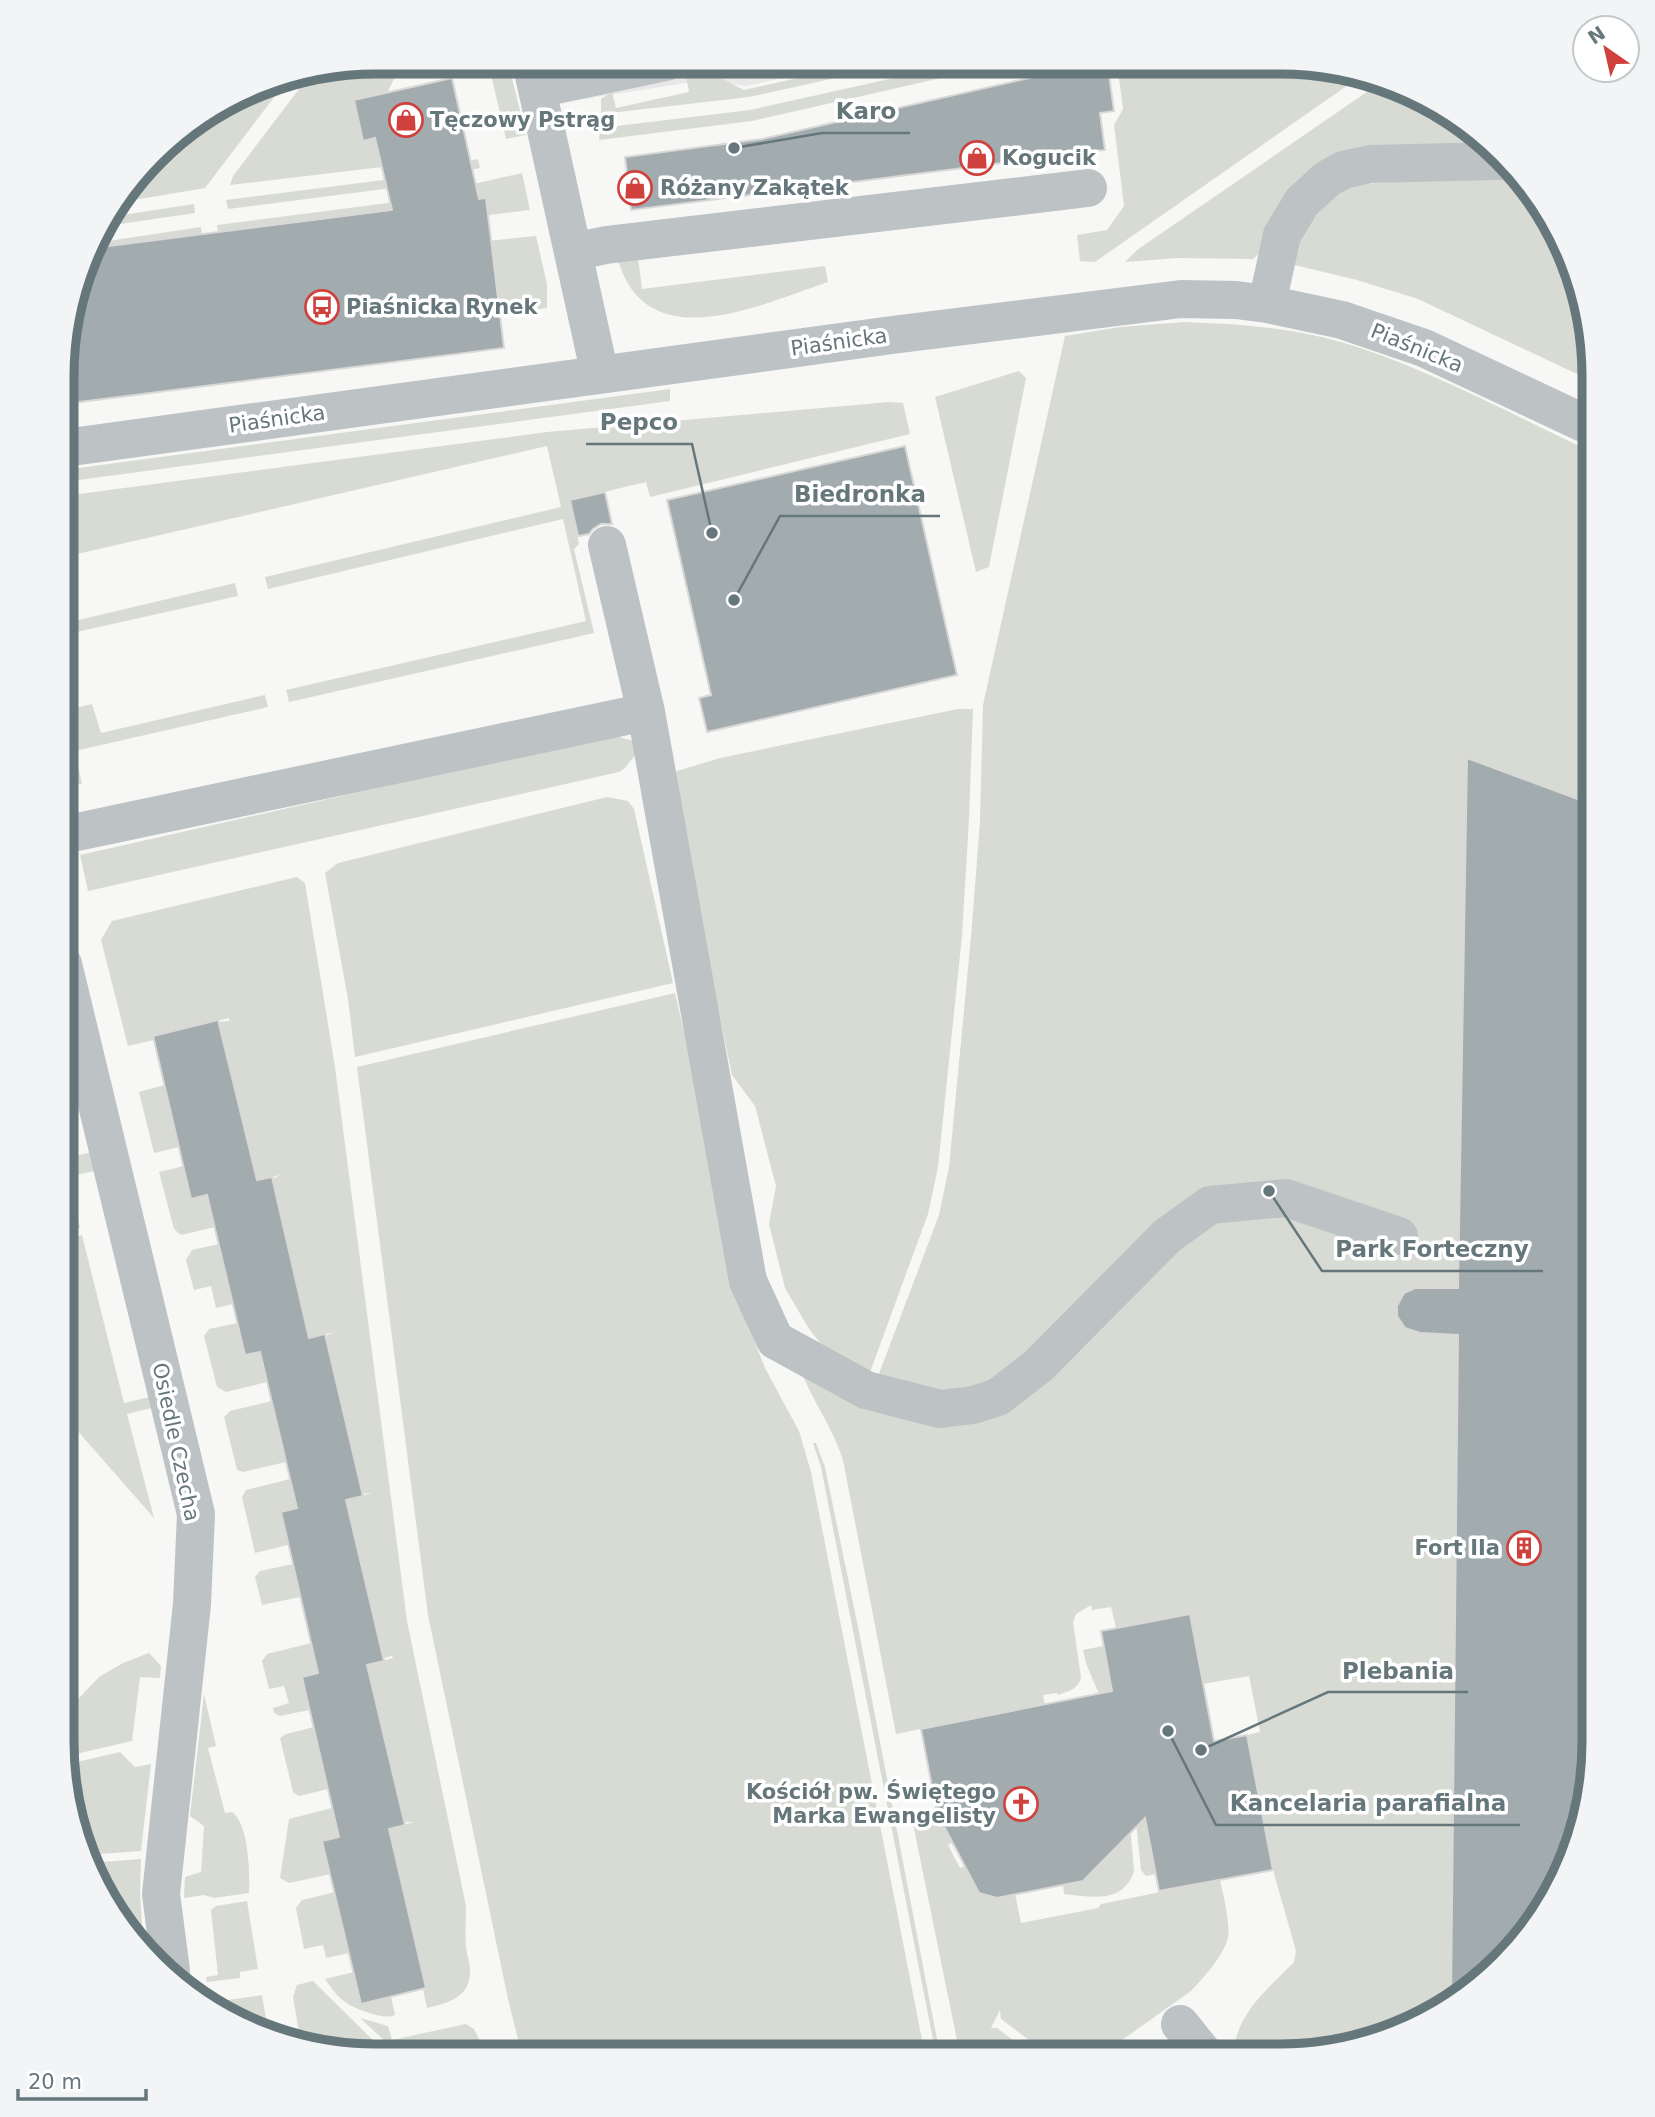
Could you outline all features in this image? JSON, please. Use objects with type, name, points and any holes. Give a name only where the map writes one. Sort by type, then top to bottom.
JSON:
[{"type":"street","points":[[534,75],[600,375]]},
{"type":"street","points":[[1268,304],[1282,235],[1302,202],[1327,179],[1343,170],[1370,164],[1492,161]]},
{"type":"street","points":[[573,252],[606,245],[1088,188]]},
{"type":"street","name":"Piaśnicka","points":[[74,447],[1181,299],[1236,300],[1268,304],[1342,320],[1424,348],[1582,422]]},
{"type":"street","points":[[607,545],[646,712],[748,1281],[775,1340],[866,1390],[940,1409],[973,1405],[998,1397],[1038,1366],[1167,1236],[1210,1205],[1286,1198],[1399,1236]]},
{"type":"street","points":[[74,833],[646,712]]},
{"type":"street","name":"Osiedle Czecha","points":[[74,1009],[196,1514],[192,1604],[161,1894],[170,1963]]},
{"type":"street","points":[[1180,2024],[1196,2044]]},
{"type":"shaded area","points":[[355,74],[396,74],[363,141],[375,139],[382,167],[230,185],[233,176],[304,82]]},
{"type":"shaded area","points":[[491,74],[511,74],[526,135],[506,139]]},
{"type":"shaded area","points":[[553,74],[801,74],[746,86],[705,80],[559,103]]},
{"type":"shaded area","points":[[694,74],[713,74],[744,90],[816,74],[853,74],[749,97],[601,114],[601,99],[612,92],[616,108],[689,92],[686,76]]},
{"type":"shaded area","points":[[912,74],[940,74],[941,78],[752,121],[599,140],[600,128],[750,110]]},
{"type":"shaded area","points":[[1118,74],[1300,74],[1352,82],[1095,262],[1080,261],[1077,235],[1107,230],[1124,206],[1114,125],[1123,109]]},
{"type":"shaded area","points":[[1372,88],[1395,96],[1431,114],[1480,149],[1368,156],[1253,259],[1178,258],[1125,262],[1137,250]]},
{"type":"shaded area","points":[[280,89],[205,188],[129,201],[148,176],[191,136],[224,114]]},
{"type":"shaded area","points":[[478,159],[480,168],[384,189],[228,209],[226,200],[383,180]]},
{"type":"shaded area","points":[[522,173],[530,210],[220,248],[217,225],[388,203]]},
{"type":"shaded area","points":[[1506,175],[1541,224],[1559,260],[1576,316],[1582,376],[1418,299],[1357,280],[1290,264],[1298,233],[1341,190],[1361,184]]},
{"type":"shaded area","points":[[194,204],[195,213],[113,225],[119,215]]},
{"type":"shaded area","points":[[201,227],[204,251],[95,264],[105,241]]},
{"type":"shaded area","points":[[536,236],[547,284],[547,308],[497,314],[487,241]]},
{"type":"shaded area","points":[[638,258],[642,289],[825,266],[828,282],[740,311],[709,317],[680,317],[654,309],[633,291],[618,260]]},
{"type":"shaded area","points":[[1184,322],[1227,324],[1270,328],[1333,340],[1385,357],[1446,382],[1582,447],[1582,1742],[1576,1801],[1559,1857],[1541,1893],[1507,1941],[1479,1969],[1431,2003],[1395,2021],[1339,2038],[1319,2041],[1235,2044],[1247,2014],[1264,1992],[1294,1962],[1296,1951],[1273,1870],[1247,1735],[1260,1732],[1249,1676],[1203,1684],[1190,1614],[1116,1628],[1111,1607],[1092,1610],[1091,1605],[1076,1614],[1073,1622],[1081,1678],[1079,1682],[1075,1688],[1058,1695],[1043,1695],[1045,1705],[1010,1712],[1013,1730],[995,1734],[991,1715],[896,1734],[843,1460],[803,1377],[794,1348],[811,1366],[848,1394],[868,1404],[913,1416],[961,1416],[991,1411],[1018,1397],[1045,1374],[1031,1359],[994,1383],[959,1395],[921,1395],[878,1384],[880,1371],[939,1215],[949,1167],[980,821],[983,705],[1065,336],[1120,327]]},
{"type":"shaded area","points":[[1019,371],[1026,378],[989,567],[976,572],[935,397]]},
{"type":"shaded area","points":[[670,389],[670,401],[74,481],[74,469]]},
{"type":"shaded area","points":[[889,402],[903,403],[910,434],[650,497],[646,482],[570,500],[579,544],[574,549],[594,633],[289,702],[286,690],[586,621],[563,519],[268,589],[265,577],[561,507],[547,446],[74,555],[74,495],[547,432]]},
{"type":"shaded area","points":[[235,583],[238,596],[74,633],[74,621]]},
{"type":"shaded area","points":[[265,695],[268,707],[75,751],[82,784],[74,784],[74,708],[92,704],[101,733]]},
{"type":"shaded area","points":[[958,709],[973,709],[969,819],[962,936],[938,1167],[928,1214],[869,1375],[825,1349],[809,1329],[785,1288],[769,1224],[776,1186],[755,1106],[732,1075],[671,782],[677,771],[720,758]]},
{"type":"shaded area","points":[[611,735],[634,741],[640,749],[619,772],[88,891],[80,855]]},
{"type":"shaded area","points":[[607,797],[628,801],[634,809],[673,983],[355,1057],[348,999],[325,873],[338,863]]},
{"type":"shaded area","points":[[297,877],[305,883],[335,1067],[407,1621],[466,1906],[469,1981],[456,1998],[427,2008],[423,1989],[426,1988],[389,1829],[414,1822],[404,1822],[367,1665],[393,1658],[384,1658],[346,1500],[372,1493],[362,1494],[325,1336],[335,1332],[309,1338],[272,1179],[281,1175],[257,1180],[219,1022],[229,1021],[229,1018],[154,1036],[154,1040],[128,1046],[101,940],[112,921]]},
{"type":"shaded area","points":[[675,993],[755,1343],[765,1368],[799,1431],[811,1472],[923,2044],[519,2044],[428,1615],[357,1067]]},
{"type":"shaded area","points":[[165,1085],[179,1147],[154,1153],[139,1092]]},
{"type":"shaded area","points":[[93,1152],[98,1170],[74,1176],[74,1156]]},
{"type":"shaded area","points":[[184,1166],[207,1195],[215,1227],[181,1235],[174,1229],[159,1172]]},
{"type":"shaded area","points":[[74,1202],[80,1228],[74,1229]]},
{"type":"shaded area","points":[[82,1235],[124,1403],[154,1396],[156,1407],[127,1414],[154,1518],[74,1425],[74,1237]]},
{"type":"shaded area","points":[[219,1244],[233,1304],[216,1308],[211,1286],[194,1290],[186,1260],[192,1250]]},
{"type":"shaded area","points":[[237,1323],[245,1355],[260,1352],[267,1382],[226,1392],[217,1387],[204,1336],[209,1329]]},
{"type":"shaded area","points":[[272,1401],[286,1462],[243,1472],[237,1470],[224,1417],[230,1411]]},
{"type":"shaded area","points":[[813,1443],[816,1443],[825,1467],[938,2044],[934,2044],[821,1467]]},
{"type":"shaded area","points":[[290,1479],[297,1508],[281,1513],[288,1545],[255,1553],[242,1497],[246,1490]]},
{"type":"shaded area","points":[[293,1564],[300,1597],[262,1605],[255,1577],[260,1571]]},
{"type":"shaded area","points":[[311,1643],[319,1673],[302,1677],[309,1710],[280,1716],[274,1713],[273,1708],[289,1703],[284,1686],[269,1689],[262,1661],[267,1654]]},
{"type":"shaded area","points":[[1103,1646],[1116,1712],[1108,1715],[1083,1650]]},
{"type":"shaded area","points":[[149,1653],[161,1666],[160,1678],[140,1677],[132,1741],[74,1754],[74,1703],[99,1677],[123,1663]]},
{"type":"shaded area","points":[[204,1694],[216,1746],[208,1748],[225,1813],[232,1812],[238,1818],[245,1838],[249,1862],[249,1893],[214,1898],[204,1895],[184,1898],[185,1877],[201,1872],[204,1826],[190,1816]]},
{"type":"shaded area","points":[[1145,1716],[1156,1874],[1146,1876],[1141,1870],[1131,1773]]},
{"type":"shaded area","points":[[314,1727],[328,1789],[299,1796],[293,1792],[280,1738]]},
{"type":"shaded area","points":[[120,1752],[135,1767],[151,1764],[141,1851],[95,1854],[79,1801],[74,1763]]},
{"type":"shaded area","points":[[1126,1775],[1134,1872],[1129,1882],[1114,1894],[1105,1896],[1064,1894],[1063,1885],[1083,1881],[1096,1868]]},
{"type":"shaded area","points":[[332,1808],[339,1837],[322,1841],[331,1874],[289,1883],[280,1878],[289,1819]]},
{"type":"shaded area","points":[[910,1809],[938,1814],[953,1842],[948,1845],[960,1868],[965,1866],[1015,1894],[1021,1923],[1220,1880],[1228,1928],[1221,1954],[1191,1991],[1116,2044],[1034,2044],[1001,2019],[1000,2010],[991,2028],[997,2028],[1018,2044],[958,2044]]},
{"type":"shaded area","points":[[141,1859],[143,1934],[114,1893],[99,1862]]},
{"type":"shaded area","points":[[335,1892],[349,1953],[326,1958],[323,1945],[304,1949],[296,1908],[302,1900]]},
{"type":"shaded area","points":[[247,1901],[258,1969],[240,1972],[240,1978],[207,1982],[206,1977],[218,1975],[211,1910],[216,1906]]},
{"type":"shaded area","points":[[354,1972],[361,2004],[391,1997],[395,2015],[381,2016],[350,2005],[335,1993],[325,1979]]},
{"type":"shaded area","points":[[313,1981],[377,2044],[336,2041],[299,2034],[293,1997],[297,1985]]},
{"type":"shaded area","points":[[262,1995],[267,2023],[229,2005],[228,2000]]},
{"type":"shaded area","points":[[360,2018],[388,2026],[392,2040],[466,2024],[474,2029],[482,2044],[388,2044]]},
{"type":"building","points":[[1058,74],[1109,74],[1114,111],[1100,113],[1105,150],[631,210],[625,157],[762,139],[1029,78]]},
{"type":"building","points":[[452,78],[479,199],[486,198],[504,348],[74,403],[74,355],[79,316],[103,247],[392,210],[375,138],[363,141],[354,100]]},
{"type":"building","points":[[905,446],[957,675],[707,732],[699,698],[711,695],[667,500]]},
{"type":"building","points":[[605,492],[612,524],[601,524],[589,534],[578,536],[570,500]]},
{"type":"building","name":"Fort IIa","points":[[1467,758],[1582,801],[1582,1742],[1579,1781],[1571,1820],[1559,1857],[1541,1893],[1507,1941],[1479,1969],[1451,1990],[1458,1335],[1420,1333],[1405,1328],[1397,1316],[1397,1306],[1404,1293],[1415,1288],[1458,1288]]},
{"type":"building","points":[[218,1020],[257,1180],[272,1177],[309,1338],[325,1334],[363,1496],[346,1500],[384,1661],[367,1665],[405,1825],[389,1829],[426,1988],[361,2004],[322,1841],[339,1837],[302,1677],[318,1673],[281,1512],[297,1508],[260,1352],[245,1355],[207,1195],[191,1199],[153,1036]]},
{"type":"building","points":[[1190,1614],[1214,1741],[1247,1735],[1273,1870],[1159,1891],[1145,1818],[1083,1881],[997,1898],[979,1893],[937,1813],[921,1729],[1112,1691],[1101,1631]]},
{"type":"place","name":"Tęczowy Pstrąg","points":[[406,120]]},
{"type":"place","name":"Karo","points":[[734,148]]},
{"type":"place","name":"Kogucik","points":[[977,158]]},
{"type":"place","name":"Różany Zakątek","points":[[635,188]]},
{"type":"place","name":"Piaśnicka Rynek","points":[[322,307]]},
{"type":"place","name":"Pepco","points":[[712,533]]},
{"type":"place","name":"Biedronka","points":[[734,600]]},
{"type":"place","name":"Park Forteczny","points":[[1269,1191]]},
{"type":"place","name":"Fort IIa","points":[[1524,1548]]},
{"type":"place","name":"Kancelaria parafialna","points":[[1168,1731]]},
{"type":"place","name":"Plebania","points":[[1201,1750]]},
{"type":"place","name":"Kościół pw. Świętego Marka Ewangelisty","points":[[1021,1804]]}]
